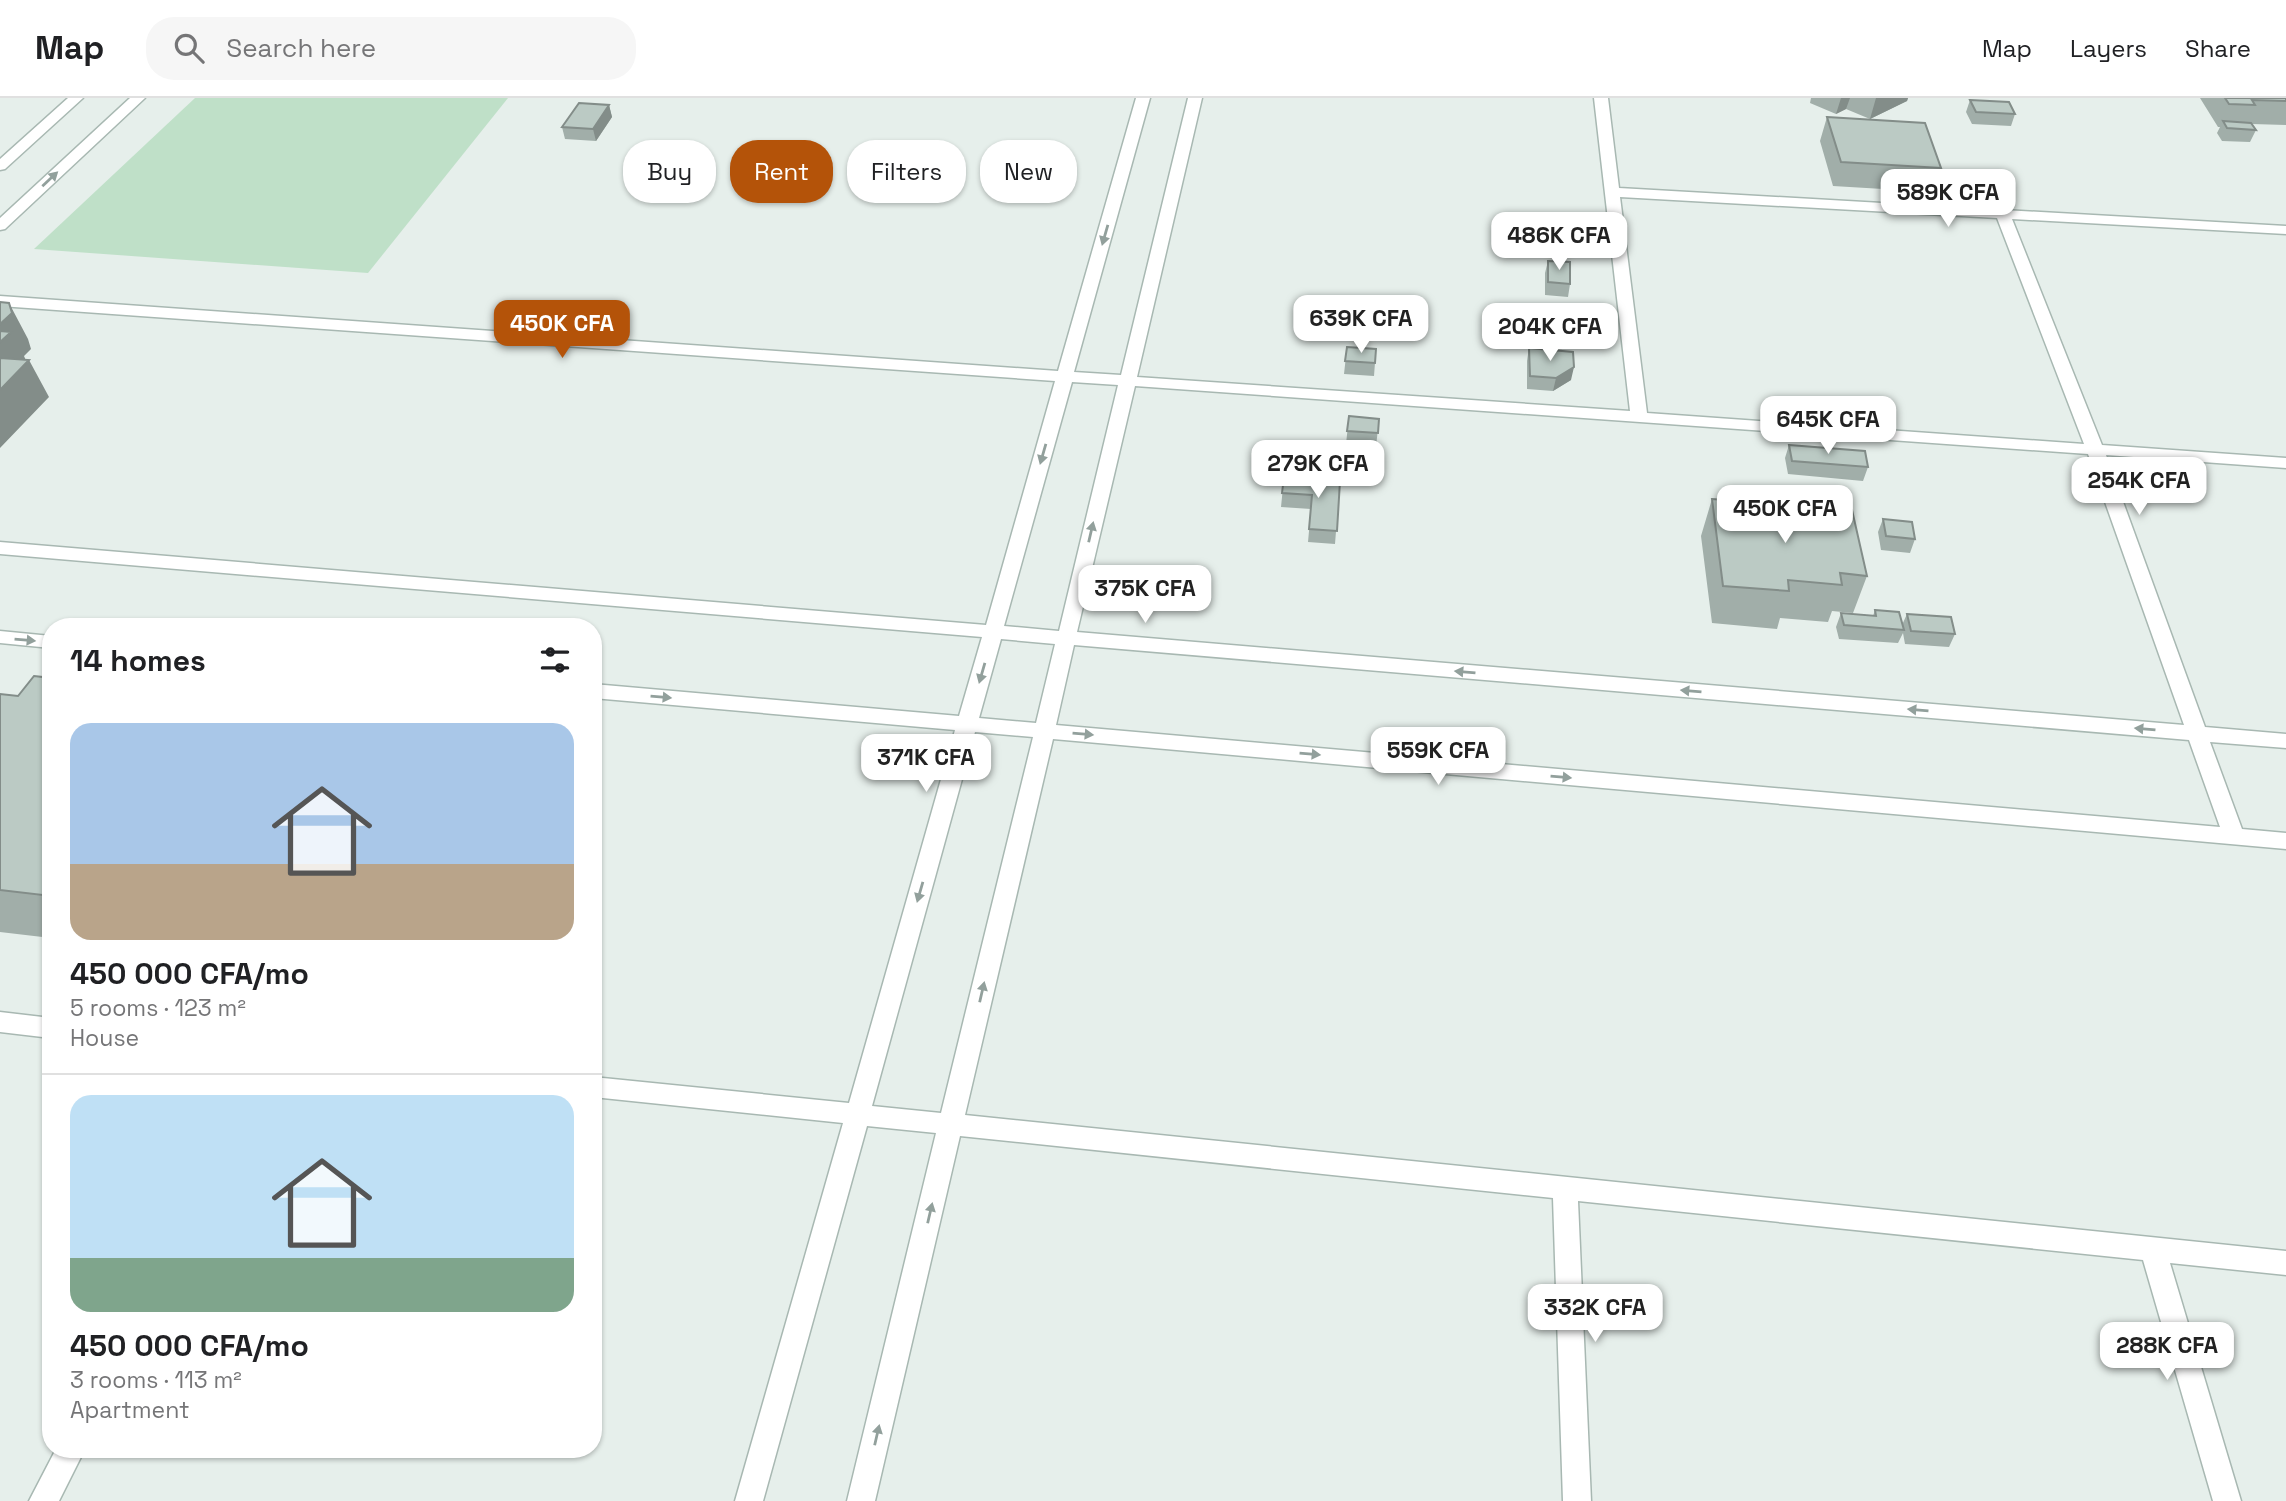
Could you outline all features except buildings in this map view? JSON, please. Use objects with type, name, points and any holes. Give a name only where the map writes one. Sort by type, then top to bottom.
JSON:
[{"type":"street","points":[[0,166],[76,98]]},
{"type":"street","points":[[0,226],[138,98]]},
{"type":"street","points":[[749,1501],[1143,98]]},
{"type":"street","points":[[861,1501],[1195,98]]},
{"type":"street","points":[[1601,98],[1639,418]]},
{"type":"street","points":[[1612,192],[2286,230]]},
{"type":"street","points":[[2003,214],[2095,450],[2234,837]]},
{"type":"street","points":[[0,301],[2286,463]]},
{"type":"street","points":[[0,548],[2286,741]]},
{"type":"street","points":[[0,637],[42,641]]},
{"type":"street","points":[[602,692],[2286,841]]},
{"type":"street","points":[[0,1022],[42,1027]]},
{"type":"street","points":[[602,1088],[2286,1264]]},
{"type":"street","points":[[1565,1189],[1577,1501]]},
{"type":"street","points":[[2153,1249],[2227,1501]]},
{"type":"street","points":[[43,1501],[66,1458]]},
{"type":"green space","points":[[195,98],[508,98],[368,273],[34,249]]}]
